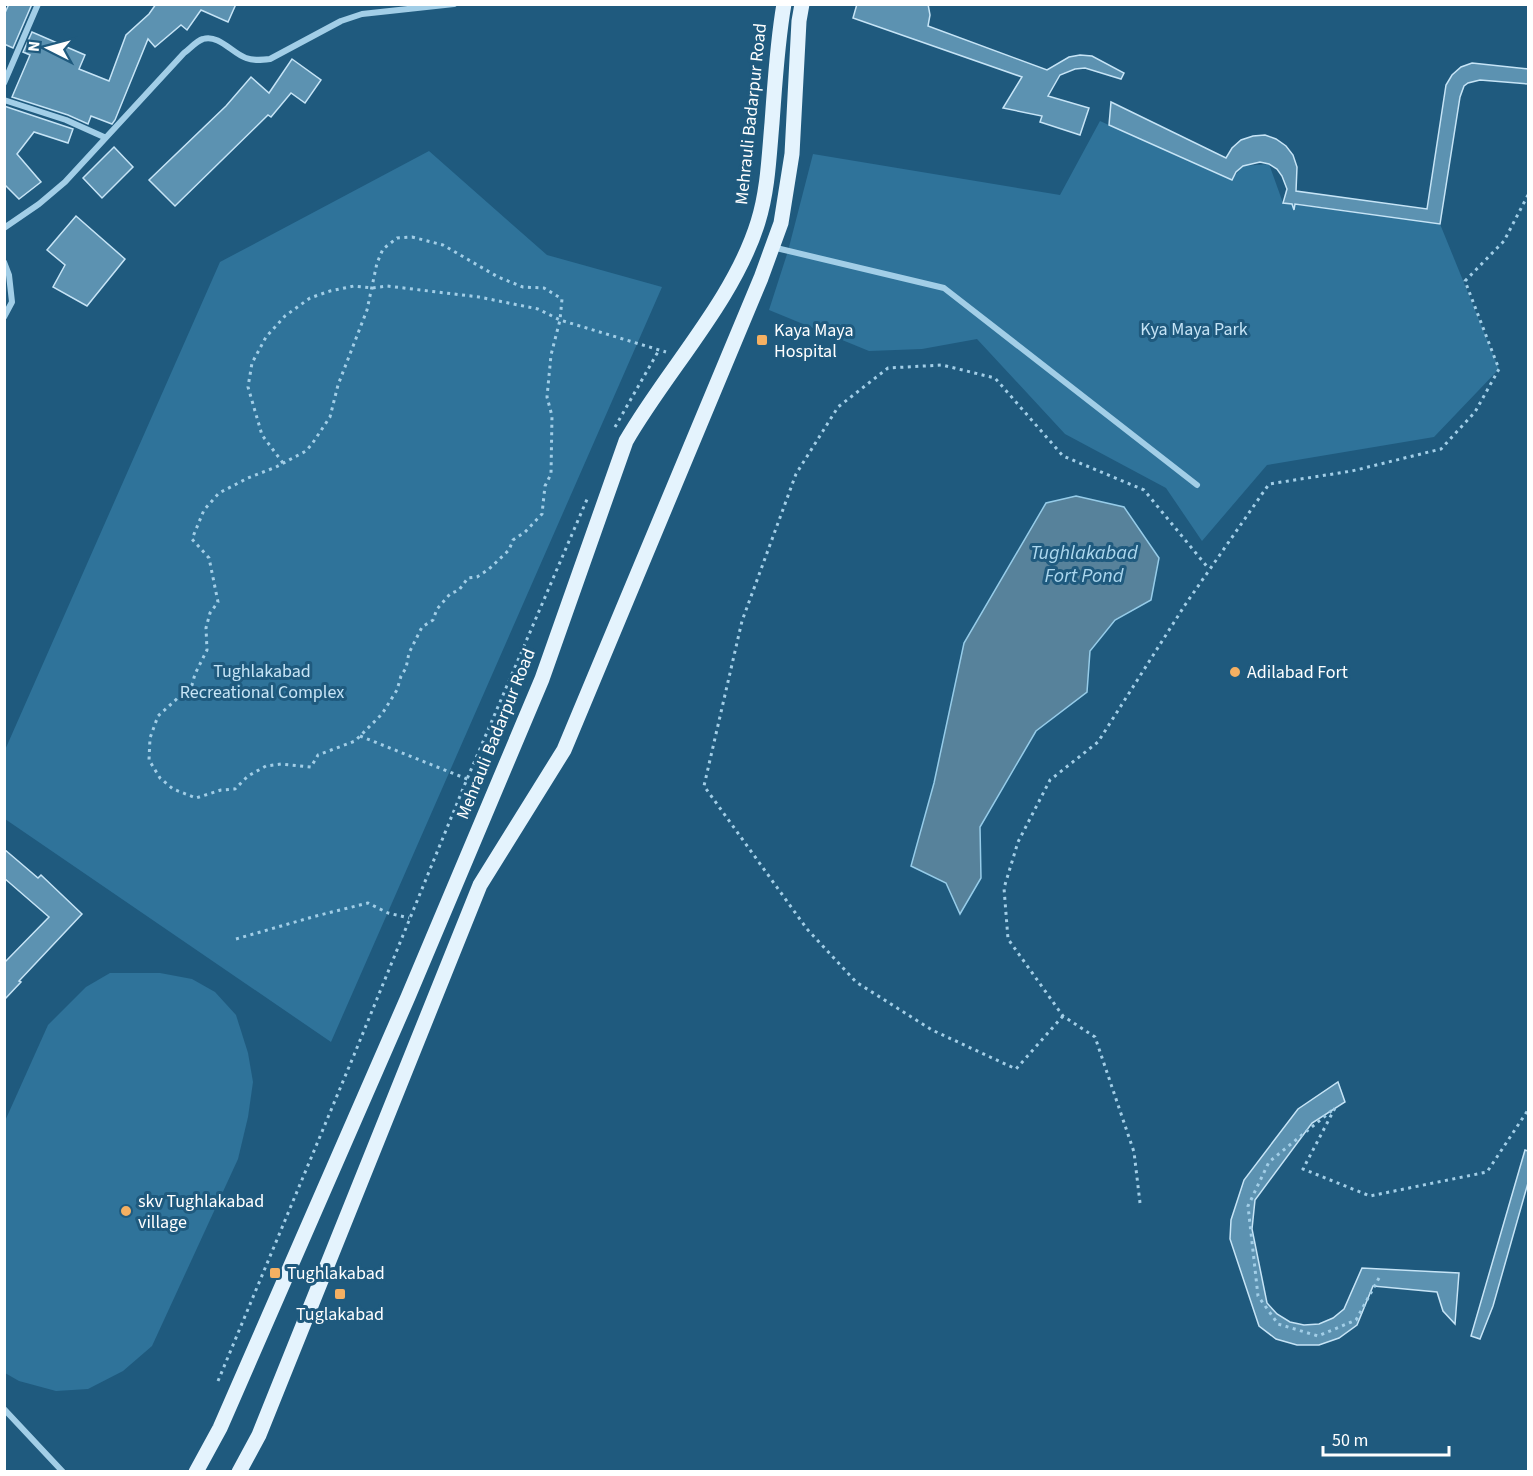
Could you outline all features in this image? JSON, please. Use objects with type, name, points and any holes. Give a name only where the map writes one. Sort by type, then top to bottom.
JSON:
[{"type":"main road","name":"Mehrauli Badarpur Road","points":[[196,1472],[220,1428],[408,998],[542,679],[626,441],[645,408],[733,280],[758,223],[765,193],[778,42],[784,4]]},
{"type":"main road","points":[[239,1472],[263,1424],[480,885],[564,750],[772,247],[781,223],[792,154],[799,21],[802,4]]},
{"type":"street","points":[[4,83],[38,4]]},
{"type":"street","points":[[4,228],[39,204],[65,182],[104,137],[184,53],[200,40],[212,38],[246,58],[270,59],[341,21],[362,14],[454,4]]},
{"type":"street","points":[[4,100],[66,120],[104,137]]},
{"type":"street","points":[[772,247],[944,288],[1197,485]]},
{"type":"street","points":[[4,262],[9,275],[12,302],[4,317]]},
{"type":"street","points":[[4,1409],[63,1472]]},
{"type":"path","points":[[1140,1203],[1134,1152],[1095,1037],[1064,1016],[1008,939],[1004,888],[1018,842],[1050,780],[1098,742],[1209,569],[1269,484],[1352,471],[1441,448],[1475,412],[1498,369],[1465,281],[1504,241],[1528,195]]},
{"type":"path","points":[[412,237],[443,245],[498,277],[523,287],[544,288],[562,299],[560,320],[551,355],[547,397],[552,416],[551,474],[545,486],[542,514],[525,532],[513,540],[509,550],[489,569],[477,577],[468,578],[459,590],[450,594],[437,609],[433,620],[422,627],[409,653],[406,668],[390,704],[355,741],[318,755],[310,767],[281,764],[266,766],[248,776],[235,789],[221,790],[196,798],[173,789],[160,778],[149,760],[150,738],[158,716],[192,685],[207,650],[206,628],[210,613],[218,602],[208,558],[192,539],[204,510],[219,493],[306,451],[330,417],[338,385],[357,340],[372,288],[377,263],[383,249],[397,238],[412,237]]},
{"type":"path","points":[[283,463],[262,435],[248,387],[252,363],[266,337],[285,316],[310,298],[354,286],[372,288],[387,286],[479,297],[538,309],[560,320],[682,357]]},
{"type":"path","points":[[614,429],[618,418],[659,350]]},
{"type":"path","points":[[1064,1016],[1016,1069],[932,1030],[856,982],[807,929],[704,786],[742,621],[796,474],[838,407],[888,368],[942,365],[995,378],[1063,456],[1144,490],[1209,569]]},
{"type":"path","points":[[218,1382],[467,779],[590,493]]},
{"type":"path","points":[[360,736],[495,790]]},
{"type":"path","points":[[236,939],[368,903],[388,913],[410,918]]},
{"type":"path","points":[[1379,1278],[1356,1320],[1318,1336],[1278,1324],[1258,1296],[1248,1206],[1269,1162],[1335,1108],[1303,1169],[1370,1196],[1487,1172],[1528,1110]]},
{"type":"green space","name":"Kya Maya Park","points":[[1100,121],[1231,180],[1243,166],[1269,164],[1283,203],[1440,224],[1499,369],[1434,437],[1267,465],[1202,541],[1166,488],[1065,434],[977,339],[922,349],[869,351],[769,310],[788,251],[813,154],[1060,195]]},
{"type":"green space","name":"Tughlakabad Recreational Complex","points":[[429,151],[547,255],[662,287],[331,1042],[5,819],[5,750],[220,262]]},
{"type":"green space","name":"skv Tughlakabad village","points":[[110,973],[160,973],[192,979],[215,992],[236,1015],[248,1053],[253,1082],[238,1159],[152,1346],[123,1371],[88,1389],[56,1391],[19,1381],[5,1373],[5,1121],[48,1025],[86,987]]},
{"type":"water","name":"Tughlakabad Fort Pond","points":[[1076,496],[1124,507],[1159,558],[1151,600],[1115,620],[1090,651],[1087,692],[1036,731],[980,827],[981,878],[960,914],[946,883],[911,866],[934,783],[964,643],[1046,503]]},
{"type":"building","points":[[9,4],[32,4],[13,48],[4,44],[4,15]]},
{"type":"building","points":[[156,4],[236,4],[228,22],[201,10],[187,30],[181,25],[155,47],[148,39],[112,124],[91,116],[88,124],[12,97],[30,55],[23,52],[32,32],[85,55],[79,69],[109,81],[126,35],[149,14]]},
{"type":"building","points":[[857,4],[928,4],[930,15],[928,26],[1047,70],[1069,57],[1080,55],[1092,56],[1124,73],[1121,79],[1085,68],[1060,75],[1048,96],[1089,108],[1080,135],[1040,122],[1042,116],[1003,108],[1022,77],[853,18]]},
{"type":"building","points":[[292,59],[321,80],[305,103],[291,93],[271,117],[268,115],[175,206],[149,180],[226,106],[251,77],[269,93]]},
{"type":"building","points":[[1472,63],[1528,69],[1528,84],[1480,80],[1464,86],[1460,97],[1440,224],[1295,204],[1294,210],[1292,204],[1283,203],[1287,189],[1277,169],[1269,164],[1260,162],[1243,166],[1232,180],[1109,125],[1111,102],[1226,158],[1241,140],[1265,135],[1286,146],[1293,155],[1297,167],[1296,191],[1427,209],[1446,85],[1461,67]]},
{"type":"building","points":[[4,106],[73,129],[68,143],[34,132],[17,154],[41,182],[19,199],[4,184]]},
{"type":"building","points":[[114,147],[133,167],[102,198],[83,178]]},
{"type":"building","points":[[76,216],[125,259],[87,306],[53,287],[65,265],[47,250]]},
{"type":"building","points":[[4,849],[38,878],[41,875],[82,914],[4,1000],[4,963],[49,917],[4,878]]},
{"type":"building","points":[[1338,1082],[1345,1102],[1312,1123],[1255,1200],[1252,1229],[1267,1303],[1277,1314],[1290,1322],[1304,1325],[1319,1324],[1333,1318],[1344,1309],[1362,1268],[1459,1273],[1455,1324],[1443,1311],[1437,1292],[1373,1286],[1357,1325],[1339,1338],[1319,1345],[1297,1345],[1276,1339],[1259,1326],[1230,1239],[1231,1220],[1244,1180],[1298,1109]]},
{"type":"building","points":[[1525,1150],[1528,1151],[1528,1183],[1493,1306],[1480,1339],[1471,1336]]},
{"type":"place","name":"Kaya Maya Hospital","points":[[762,340]]},
{"type":"place","name":"Adilabad Fort","points":[[1235,672]]},
{"type":"place","name":"skv Tughlakabad village","points":[[126,1211]]},
{"type":"place","name":"Tughlakabad","points":[[275,1273]]},
{"type":"place","name":"Tuglakabad","points":[[340,1294]]}]
